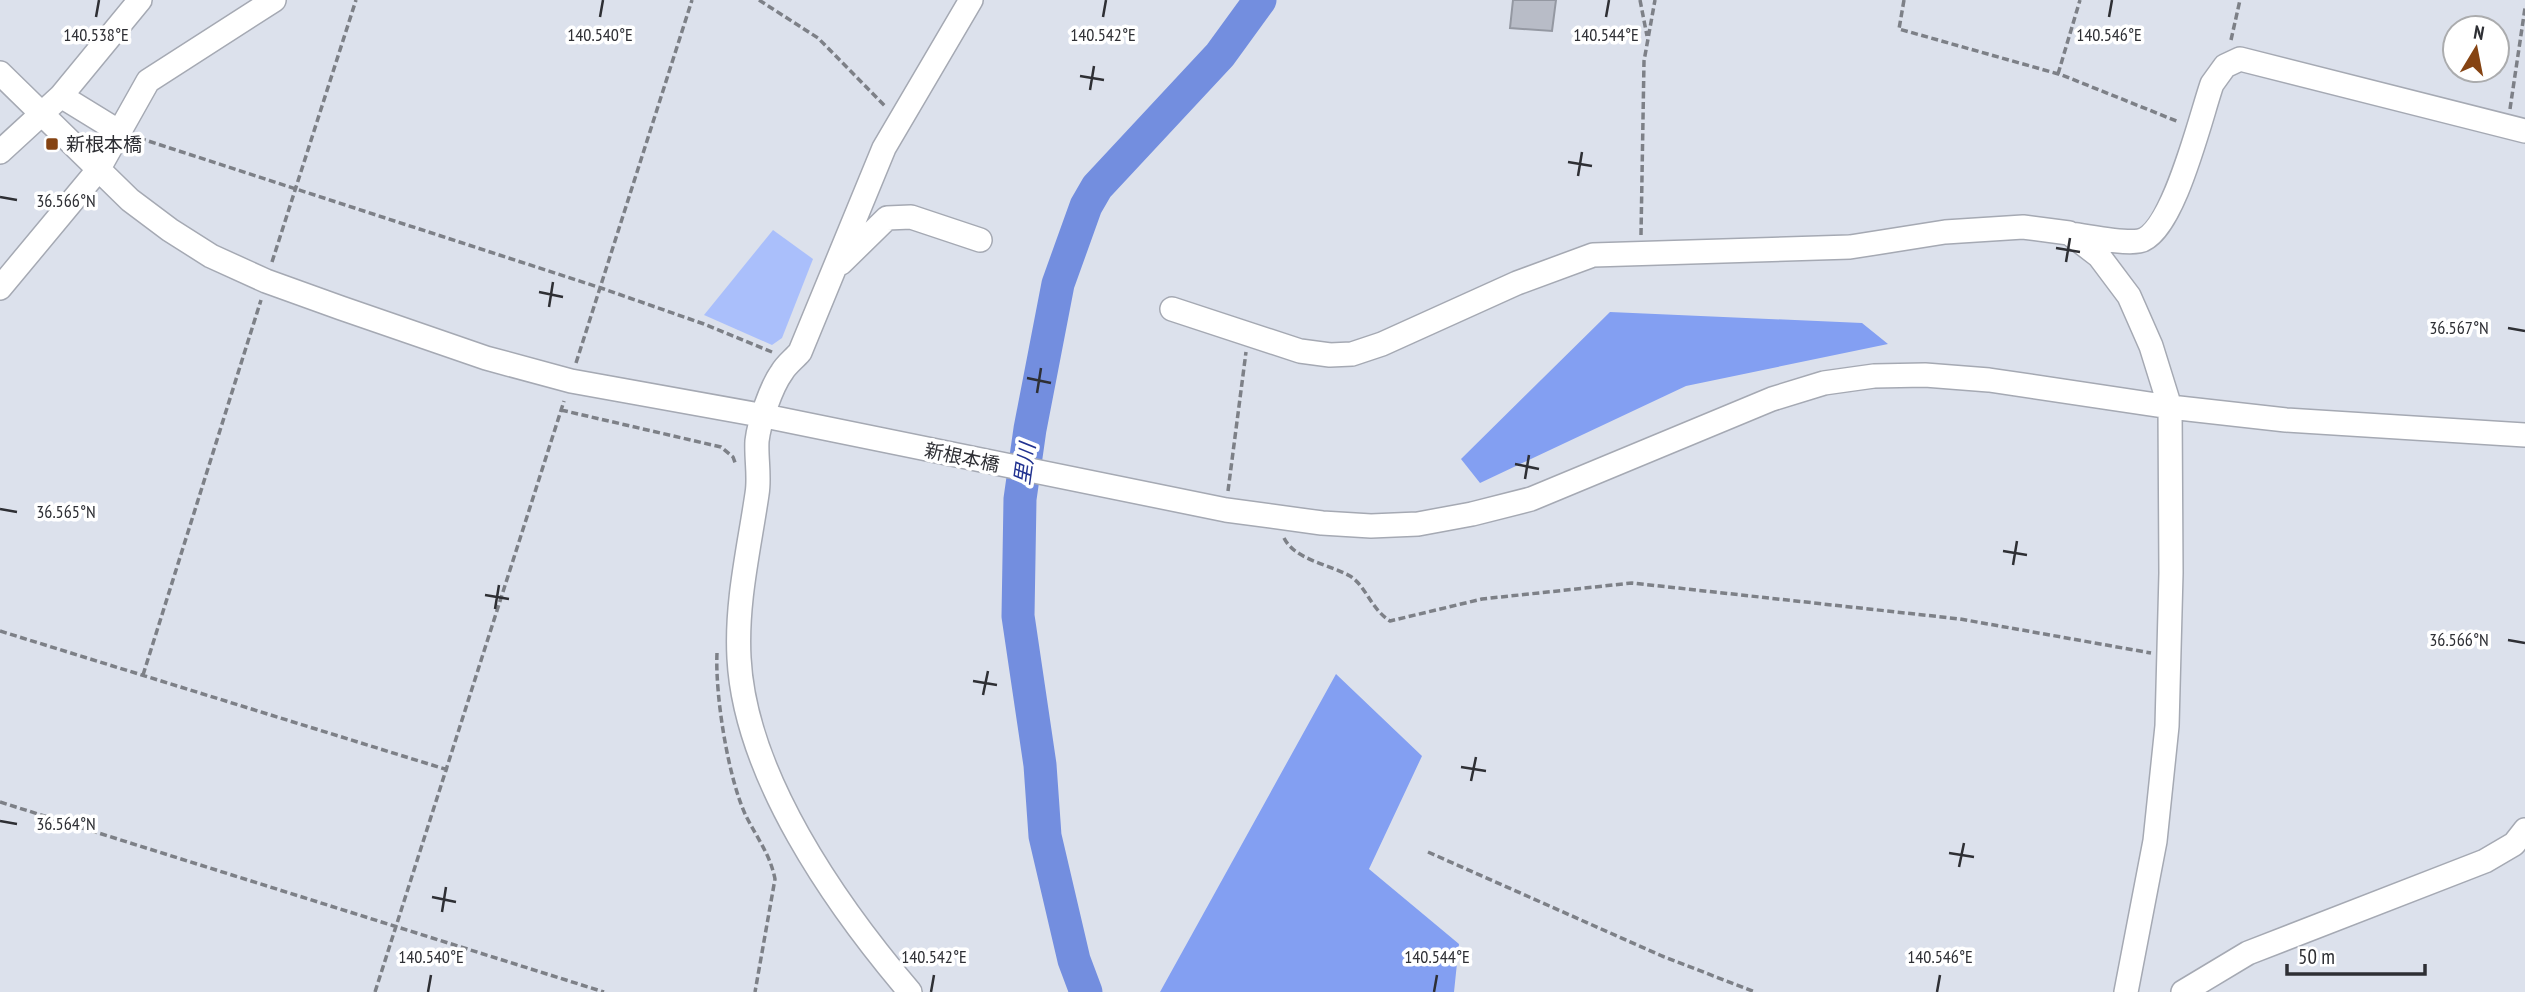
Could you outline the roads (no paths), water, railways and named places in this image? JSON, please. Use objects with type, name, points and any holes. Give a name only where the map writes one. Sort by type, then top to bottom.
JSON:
[{"type":"street","points":[[0,152],[41,111],[61,96],[140,0]]},
{"type":"street","points":[[0,288],[98,170],[117,131],[148,81],[274,0]]},
{"type":"street","points":[[910,992],[866,936],[814,860],[772,782],[751,732],[744,703],[740,629],[745,559],[757,494],[757,439],[770,417],[782,371],[800,352],[884,148],[971,0]]},
{"type":"street","points":[[1172,309],[1300,351],[1329,355],[1353,354],[1382,344],[1517,283],[1593,255],[1850,247],[1945,232],[2023,227],[2140,241],[2154,234],[2169,212],[2212,84],[2225,66],[2240,59],[2516,130]]},
{"type":"street","name":"新根本橋","points":[[0,73],[130,200],[170,230],[212,256],[266,281],[486,358],[571,381],[770,417],[1226,510],[1322,523],[1371,526],[1418,524],[1472,514],[1531,499],[1772,399],[1824,383],[1874,376],[1924,374],[1989,380],[2170,407],[2286,420],[2525,435]]},
{"type":"street","points":[[61,96],[117,131]]},
{"type":"street","points":[[834,270],[887,219],[911,217],[980,240]]},
{"type":"street","points":[[2069,233],[2099,256],[2129,296],[2151,346],[2170,407],[2167,726],[2155,841],[2126,992]]},
{"type":"street","points":[[2183,992],[2248,953],[2485,861],[2514,844],[2525,830]]},
{"type":"waterway","name":"里川","points":[[1086,992],[1074,960],[1045,836],[1040,765],[1018,616],[1020,499],[1030,429],[1058,284],[1086,206],[1097,187],[1220,55],[1260,0]]},
{"type":"place","name":"新根本橋","points":[[52,144]]}]
